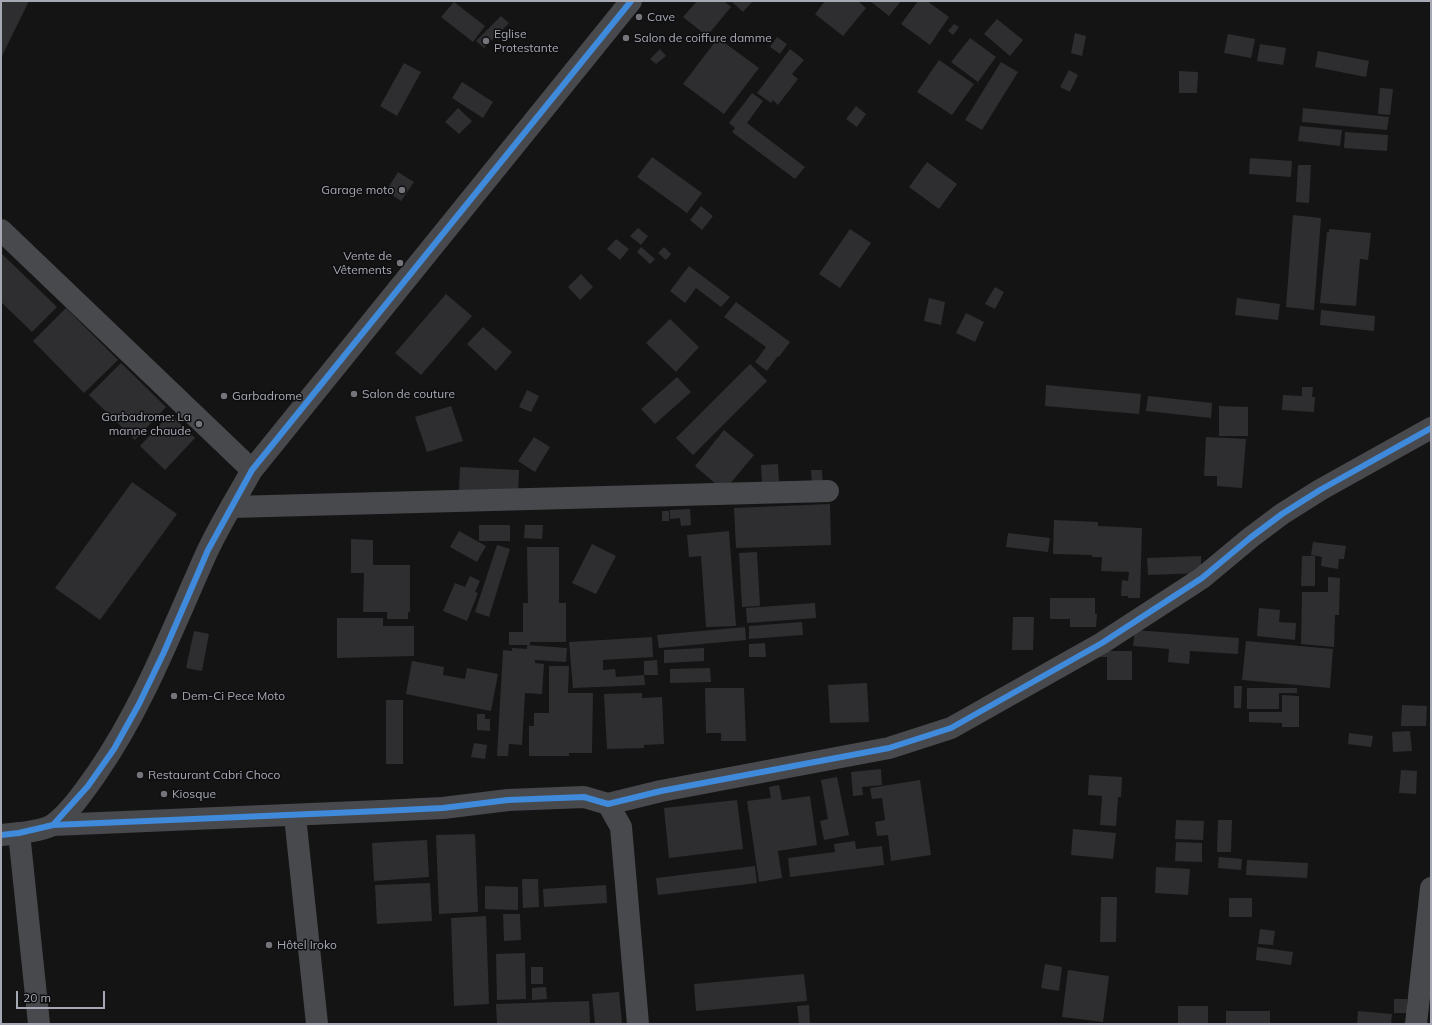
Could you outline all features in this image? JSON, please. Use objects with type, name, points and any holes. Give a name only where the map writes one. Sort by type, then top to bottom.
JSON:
[{"type":"street","points":[[53,825],[88,786],[114,749],[139,704],[164,652],[208,550],[252,470],[631,1]]},
{"type":"street","points":[[1,230],[252,470]]},
{"type":"street","points":[[39,1024],[10,834],[53,825],[295,816],[443,808],[508,800],[584,797],[608,804],[661,790],[889,748],[951,728],[1102,643],[1202,578],[1250,538],[1282,514],[1320,490],[1431,428]]},
{"type":"street","points":[[232,507],[828,491]]},
{"type":"street","points":[[608,804],[621,827],[638,1024]]},
{"type":"street","points":[[295,816],[317,1024]]},
{"type":"street","points":[[1416,1024],[1431,888]]},
{"type":"building","points":[[1,1],[29,1],[1,58]]},
{"type":"building","points":[[697,1],[724,1],[731,7],[707,36],[683,17]]},
{"type":"building","points":[[731,1],[753,1],[743,12]]},
{"type":"building","points":[[825,1],[858,1],[866,8],[843,36],[815,14]]},
{"type":"building","points":[[870,1],[901,1],[889,16]]},
{"type":"building","points":[[918,1],[927,1],[949,17],[930,45],[901,24]]},
{"type":"building","points":[[454,2],[485,26],[473,42],[441,17]]},
{"type":"building","points":[[501,16],[509,23],[484,48],[476,41]]},
{"type":"building","points":[[997,19],[1023,40],[1010,56],[984,34]]},
{"type":"building","points":[[954,24],[959,27],[953,35],[948,31]]},
{"type":"building","points":[[1075,33],[1086,36],[1082,56],[1071,53]]},
{"type":"building","points":[[1228,34],[1255,39],[1251,58],[1224,53]]},
{"type":"building","points":[[777,37],[787,44],[780,54],[770,47]]},
{"type":"building","points":[[718,38],[759,68],[724,114],[683,84]]},
{"type":"building","points":[[970,38],[996,57],[978,82],[951,62]]},
{"type":"building","points":[[1260,44],[1286,48],[1283,65],[1257,61]]},
{"type":"building","points":[[660,49],[666,56],[656,64],[650,59]]},
{"type":"building","points":[[790,49],[804,60],[792,74],[798,79],[778,105],[773,100],[771,103],[757,93]]},
{"type":"building","points":[[1318,51],[1369,61],[1366,77],[1315,67]]},
{"type":"building","points":[[939,60],[974,84],[952,115],[917,92]]},
{"type":"building","points":[[1001,62],[1018,72],[982,130],[965,120]]},
{"type":"building","points":[[404,63],[421,72],[397,116],[380,106]]},
{"type":"building","points":[[1069,70],[1078,75],[1070,92],[1060,87]]},
{"type":"building","points":[[1179,71],[1198,72],[1197,93],[1179,93]]},
{"type":"building","points":[[462,82],[493,102],[483,118],[452,98]]},
{"type":"building","points":[[1380,88],[1393,89],[1390,115],[1378,114]]},
{"type":"building","points":[[752,93],[763,101],[747,123],[805,167],[795,179],[732,132],[735,128],[729,123]]},
{"type":"building","points":[[856,106],[866,114],[857,127],[846,119]]},
{"type":"building","points":[[458,108],[472,121],[459,134],[445,122]]},
{"type":"building","points":[[1303,108],[1389,117],[1387,130],[1302,122]]},
{"type":"building","points":[[1300,126],[1342,130],[1340,146],[1298,141]]},
{"type":"building","points":[[1345,132],[1388,135],[1387,151],[1344,148]]},
{"type":"building","points":[[652,157],[702,193],[687,213],[637,177]]},
{"type":"building","points":[[1250,158],[1292,161],[1291,177],[1249,174]]},
{"type":"building","points":[[927,162],[957,184],[939,209],[909,187]]},
{"type":"building","points":[[1298,165],[1311,165],[1309,203],[1296,202]]},
{"type":"building","points":[[398,172],[414,182],[401,201],[386,191]]},
{"type":"building","points":[[701,206],[713,216],[702,230],[690,220]]},
{"type":"building","points":[[1293,215],[1321,218],[1314,310],[1286,307]]},
{"type":"building","points":[[638,228],[648,236],[641,245],[630,236]]},
{"type":"building","points":[[850,229],[871,243],[840,288],[819,274]]},
{"type":"building","points":[[1329,229],[1371,233],[1368,260],[1360,259],[1356,306],[1320,303],[1327,232],[1329,232]]},
{"type":"building","points":[[616,239],[629,249],[620,260],[607,249]]},
{"type":"building","points":[[641,247],[655,259],[650,264],[637,252]]},
{"type":"building","points":[[664,247],[671,254],[666,260],[658,253]]},
{"type":"building","points":[[1,253],[57,307],[32,332],[1,302]]},
{"type":"building","points":[[689,266],[730,297],[721,307],[696,288],[685,303],[670,291]]},
{"type":"building","points":[[581,274],[593,287],[580,300],[568,287]]},
{"type":"building","points":[[995,287],[1004,292],[995,309],[985,304]]},
{"type":"building","points":[[446,294],[472,316],[421,375],[395,353]]},
{"type":"building","points":[[929,298],[945,302],[941,325],[924,321]]},
{"type":"building","points":[[1237,298],[1280,304],[1278,320],[1235,315]]},
{"type":"building","points":[[736,302],[790,342],[767,371],[755,362],[766,347],[724,317]]},
{"type":"building","points":[[66,308],[118,360],[84,393],[33,341]]},
{"type":"building","points":[[1321,310],[1375,316],[1374,331],[1320,325]]},
{"type":"building","points":[[966,313],[984,322],[975,342],[956,333]]},
{"type":"building","points":[[670,319],[699,347],[676,372],[646,343]]},
{"type":"building","points":[[483,327],[512,352],[496,371],[467,344]]},
{"type":"building","points":[[121,363],[166,407],[135,440],[89,395]]},
{"type":"building","points":[[750,364],[767,381],[693,455],[676,438]]},
{"type":"building","points":[[677,377],[691,392],[655,424],[641,409]]},
{"type":"building","points":[[1046,385],[1141,394],[1139,414],[1045,406]]},
{"type":"building","points":[[1302,387],[1313,387],[1312,397],[1315,397],[1314,412],[1282,410],[1283,395],[1302,396]]},
{"type":"building","points":[[527,390],[539,396],[531,412],[519,407]]},
{"type":"building","points":[[1148,396],[1212,403],[1211,418],[1146,411]]},
{"type":"building","points":[[451,406],[463,441],[427,452],[415,417]]},
{"type":"building","points":[[1219,406],[1248,407],[1248,436],[1219,436]]},
{"type":"building","points":[[170,414],[195,438],[165,470],[140,446]]},
{"type":"building","points":[[724,430],[754,455],[724,491],[695,466]]},
{"type":"building","points":[[534,437],[550,447],[535,472],[518,461]]},
{"type":"building","points":[[1206,437],[1246,439],[1242,488],[1217,486],[1217,476],[1204,476]]},
{"type":"building","points":[[778,464],[779,481],[762,482],[761,465]]},
{"type":"building","points":[[460,467],[519,470],[518,494],[459,491]]},
{"type":"building","points":[[811,470],[822,470],[823,488],[812,488]]},
{"type":"building","points":[[132,482],[177,514],[100,620],[55,588]]},
{"type":"building","points":[[830,504],[831,545],[736,548],[734,508]]},
{"type":"building","points":[[690,509],[691,525],[681,526],[680,518],[670,519],[670,510]]},
{"type":"building","points":[[662,511],[669,511],[669,521],[662,521]]},
{"type":"building","points":[[1054,520],[1098,522],[1098,526],[1142,528],[1140,598],[1128,598],[1128,596],[1121,596],[1122,580],[1128,581],[1129,572],[1101,571],[1102,557],[1092,557],[1092,555],[1053,554]]},
{"type":"building","points":[[479,525],[510,525],[510,541],[479,541]]},
{"type":"building","points":[[525,525],[543,525],[542,539],[524,538]]},
{"type":"building","points":[[459,531],[486,546],[477,562],[450,547]]},
{"type":"building","points":[[729,531],[736,626],[706,627],[701,556],[689,557],[687,535]]},
{"type":"building","points":[[1008,533],[1050,538],[1048,552],[1006,547]]},
{"type":"building","points":[[351,539],[373,540],[373,565],[410,565],[410,612],[408,612],[408,619],[387,619],[387,612],[363,612],[364,573],[351,573]]},
{"type":"building","points":[[1313,542],[1346,546],[1344,559],[1339,559],[1338,569],[1321,566],[1322,557],[1311,555]]},
{"type":"building","points":[[592,544],[616,556],[596,594],[572,583]]},
{"type":"building","points":[[497,545],[510,549],[489,617],[475,612]]},
{"type":"building","points":[[527,547],[559,547],[559,603],[566,603],[566,642],[530,642],[530,645],[509,645],[509,632],[523,632],[523,603],[528,603]]},
{"type":"building","points":[[757,552],[760,606],[742,607],[739,553]]},
{"type":"building","points":[[1201,556],[1201,573],[1148,575],[1147,558]]},
{"type":"building","points":[[1302,556],[1315,556],[1315,586],[1301,586]]},
{"type":"building","points":[[470,576],[480,581],[475,592],[478,593],[467,621],[443,611],[455,583],[465,587]]},
{"type":"building","points":[[1328,577],[1340,578],[1339,615],[1335,615],[1334,647],[1301,644],[1302,592],[1328,592]]},
{"type":"building","points":[[1050,598],[1095,598],[1095,614],[1097,614],[1096,627],[1070,627],[1070,619],[1050,619]]},
{"type":"building","points":[[815,603],[816,618],[747,623],[746,608]]},
{"type":"building","points":[[1259,608],[1280,610],[1279,622],[1296,623],[1295,640],[1257,636]]},
{"type":"building","points":[[1013,617],[1034,617],[1033,650],[1012,650]]},
{"type":"building","points":[[337,618],[383,618],[383,626],[414,626],[414,656],[337,658]]},
{"type":"building","points":[[802,622],[803,635],[749,639],[749,626]]},
{"type":"building","points":[[745,627],[746,640],[659,648],[657,635]]},
{"type":"building","points":[[1135,630],[1239,638],[1238,654],[1190,651],[1189,664],[1168,662],[1169,649],[1133,646]]},
{"type":"building","points":[[194,631],[209,634],[202,671],[186,668]]},
{"type":"building","points":[[652,637],[653,657],[603,660],[603,670],[615,669],[616,677],[644,675],[645,685],[573,688],[569,642]]},
{"type":"building","points":[[1246,641],[1333,649],[1330,688],[1242,680]]},
{"type":"building","points":[[765,643],[766,657],[749,657],[749,644]]},
{"type":"building","points":[[527,645],[567,648],[566,662],[535,660],[535,663],[544,664],[542,694],[525,693],[522,745],[509,744],[508,756],[497,756],[503,650],[512,651],[512,648],[527,649]]},
{"type":"building","points":[[704,648],[704,661],[664,663],[664,650]]},
{"type":"building","points":[[1100,651],[1132,651],[1132,680],[1107,680],[1107,657],[1100,657]]},
{"type":"building","points":[[657,660],[658,675],[644,675],[644,661]]},
{"type":"building","points":[[412,661],[444,667],[443,675],[465,679],[467,668],[498,674],[491,711],[406,694]]},
{"type":"building","points":[[549,666],[569,666],[568,693],[593,693],[592,753],[569,753],[569,756],[529,756],[529,726],[534,726],[534,713],[549,713]]},
{"type":"building","points":[[710,668],[711,682],[670,683],[670,669]]},
{"type":"building","points":[[867,683],[869,722],[830,723],[828,685]]},
{"type":"building","points":[[1234,686],[1242,686],[1241,708],[1234,708]]},
{"type":"building","points":[[705,688],[744,688],[746,741],[721,741],[721,733],[706,733]]},
{"type":"building","points":[[1247,688],[1297,688],[1297,693],[1279,693],[1279,709],[1247,709]]},
{"type":"building","points":[[642,693],[642,698],[662,697],[664,744],[644,745],[644,748],[607,749],[604,694]]},
{"type":"building","points":[[1282,695],[1299,696],[1299,727],[1282,727],[1282,723],[1249,722],[1249,712],[1282,712]]},
{"type":"building","points":[[386,700],[403,700],[403,764],[386,764]]},
{"type":"building","points":[[1402,705],[1427,706],[1426,726],[1401,726]]},
{"type":"building","points":[[477,714],[485,714],[485,719],[490,719],[490,731],[477,730]]},
{"type":"building","points":[[1410,731],[1412,751],[1393,752],[1392,732]]},
{"type":"building","points":[[1349,733],[1373,736],[1371,747],[1348,744]]},
{"type":"building","points":[[474,743],[487,745],[485,759],[471,757]]},
{"type":"building","points":[[881,769],[882,785],[862,787],[863,795],[853,796],[851,772]]},
{"type":"building","points":[[1401,770],[1417,771],[1416,794],[1399,793]]},
{"type":"building","points":[[1089,775],[1122,777],[1121,797],[1118,797],[1116,826],[1100,825],[1102,796],[1088,795]]},
{"type":"building","points":[[837,777],[849,835],[824,840],[820,821],[828,819],[821,780]]},
{"type":"building","points":[[920,780],[931,855],[891,861],[888,835],[877,836],[875,822],[885,820],[882,798],[872,799],[870,788]]},
{"type":"building","points":[[779,785],[782,800],[810,796],[817,845],[778,851],[782,878],[759,882],[747,801],[771,798],[769,787]]},
{"type":"building","points":[[737,800],[743,849],[669,858],[664,808]]},
{"type":"building","points":[[1176,820],[1204,821],[1203,840],[1175,839]]},
{"type":"building","points":[[1218,820],[1232,820],[1231,852],[1217,852]]},
{"type":"building","points":[[1073,829],[1116,833],[1113,859],[1071,855]]},
{"type":"building","points":[[475,834],[478,912],[439,914],[436,835]]},
{"type":"building","points":[[427,840],[429,877],[374,881],[372,843]]},
{"type":"building","points":[[855,841],[856,849],[882,846],[884,865],[790,877],[788,858],[835,852],[834,844]]},
{"type":"building","points":[[1176,842],[1202,843],[1202,862],[1175,861]]},
{"type":"building","points":[[1219,857],[1242,859],[1241,870],[1218,868]]},
{"type":"building","points":[[1247,860],[1308,863],[1307,878],[1246,875]]},
{"type":"building","points":[[755,866],[757,883],[658,895],[656,878]]},
{"type":"building","points":[[1156,867],[1190,869],[1188,895],[1155,893]]},
{"type":"building","points":[[522,879],[538,879],[539,907],[523,908]]},
{"type":"building","points":[[430,883],[432,921],[377,924],[375,885]]},
{"type":"building","points":[[606,885],[607,903],[544,907],[543,889]]},
{"type":"building","points":[[485,886],[518,887],[518,910],[485,909]]},
{"type":"building","points":[[1101,897],[1117,897],[1116,942],[1100,942]]},
{"type":"building","points":[[1229,898],[1252,898],[1252,917],[1229,917]]},
{"type":"building","points":[[503,914],[520,914],[521,940],[504,941]]},
{"type":"building","points":[[486,916],[489,1004],[454,1006],[451,918]]},
{"type":"building","points":[[1260,929],[1275,931],[1273,945],[1258,944]]},
{"type":"building","points":[[1257,947],[1293,952],[1291,965],[1256,960]]},
{"type":"building","points":[[525,953],[526,999],[497,1000],[496,954]]},
{"type":"building","points":[[1045,964],[1062,967],[1059,991],[1041,988]]},
{"type":"building","points":[[531,967],[543,967],[543,984],[531,984]]},
{"type":"building","points":[[1068,970],[1109,976],[1103,1022],[1062,1017]]},
{"type":"building","points":[[804,974],[807,1001],[696,1011],[694,984]]},
{"type":"building","points":[[546,987],[547,999],[532,1000],[532,988]]},
{"type":"building","points":[[619,992],[622,1023],[595,1024],[592,994]]},
{"type":"building","points":[[1394,999],[1407,999],[1407,1013],[1394,1013]]},
{"type":"building","points":[[589,1001],[590,1024],[497,1024],[496,1004]]},
{"type":"building","points":[[809,1005],[810,1024],[799,1024],[797,1006]]},
{"type":"building","points":[[1178,1006],[1208,1006],[1208,1023],[1178,1023]]},
{"type":"building","points":[[1226,1011],[1270,1011],[1270,1024],[1226,1024]]},
{"type":"building","points":[[1358,1011],[1392,1014],[1391,1024],[1357,1024]]},
{"type":"cycle path","points":[[53,825],[88,786],[114,749],[139,704],[164,652],[208,550],[252,470],[631,1]]},
{"type":"cycle path","points":[[1,835],[19,833],[53,825],[443,808],[508,800],[584,797],[608,804],[661,791],[889,748],[951,728],[1102,643],[1202,578],[1250,538],[1282,514],[1320,490],[1431,428]]},
{"type":"place","name":"Cave","points":[[639,17]]},
{"type":"place","name":"Salon de coiffure damme","points":[[626,38]]},
{"type":"place","name":"Eglise Protestante","points":[[486,41]]},
{"type":"place","name":"Garage moto","points":[[402,190]]},
{"type":"place","name":"Vente de Vêtements","points":[[400,263]]},
{"type":"place","name":"Salon de couture","points":[[354,394]]},
{"type":"place","name":"Garbadrome","points":[[224,396]]},
{"type":"place","name":"Garbadrome: La manne chaude","points":[[199,424]]},
{"type":"place","name":"Dem-Ci Pece Moto","points":[[174,696]]},
{"type":"place","name":"Restaurant Cabri Choco","points":[[140,775]]},
{"type":"place","name":"Kiosque","points":[[164,794]]},
{"type":"place","name":"Hôtel Iroko","points":[[269,945]]}]
